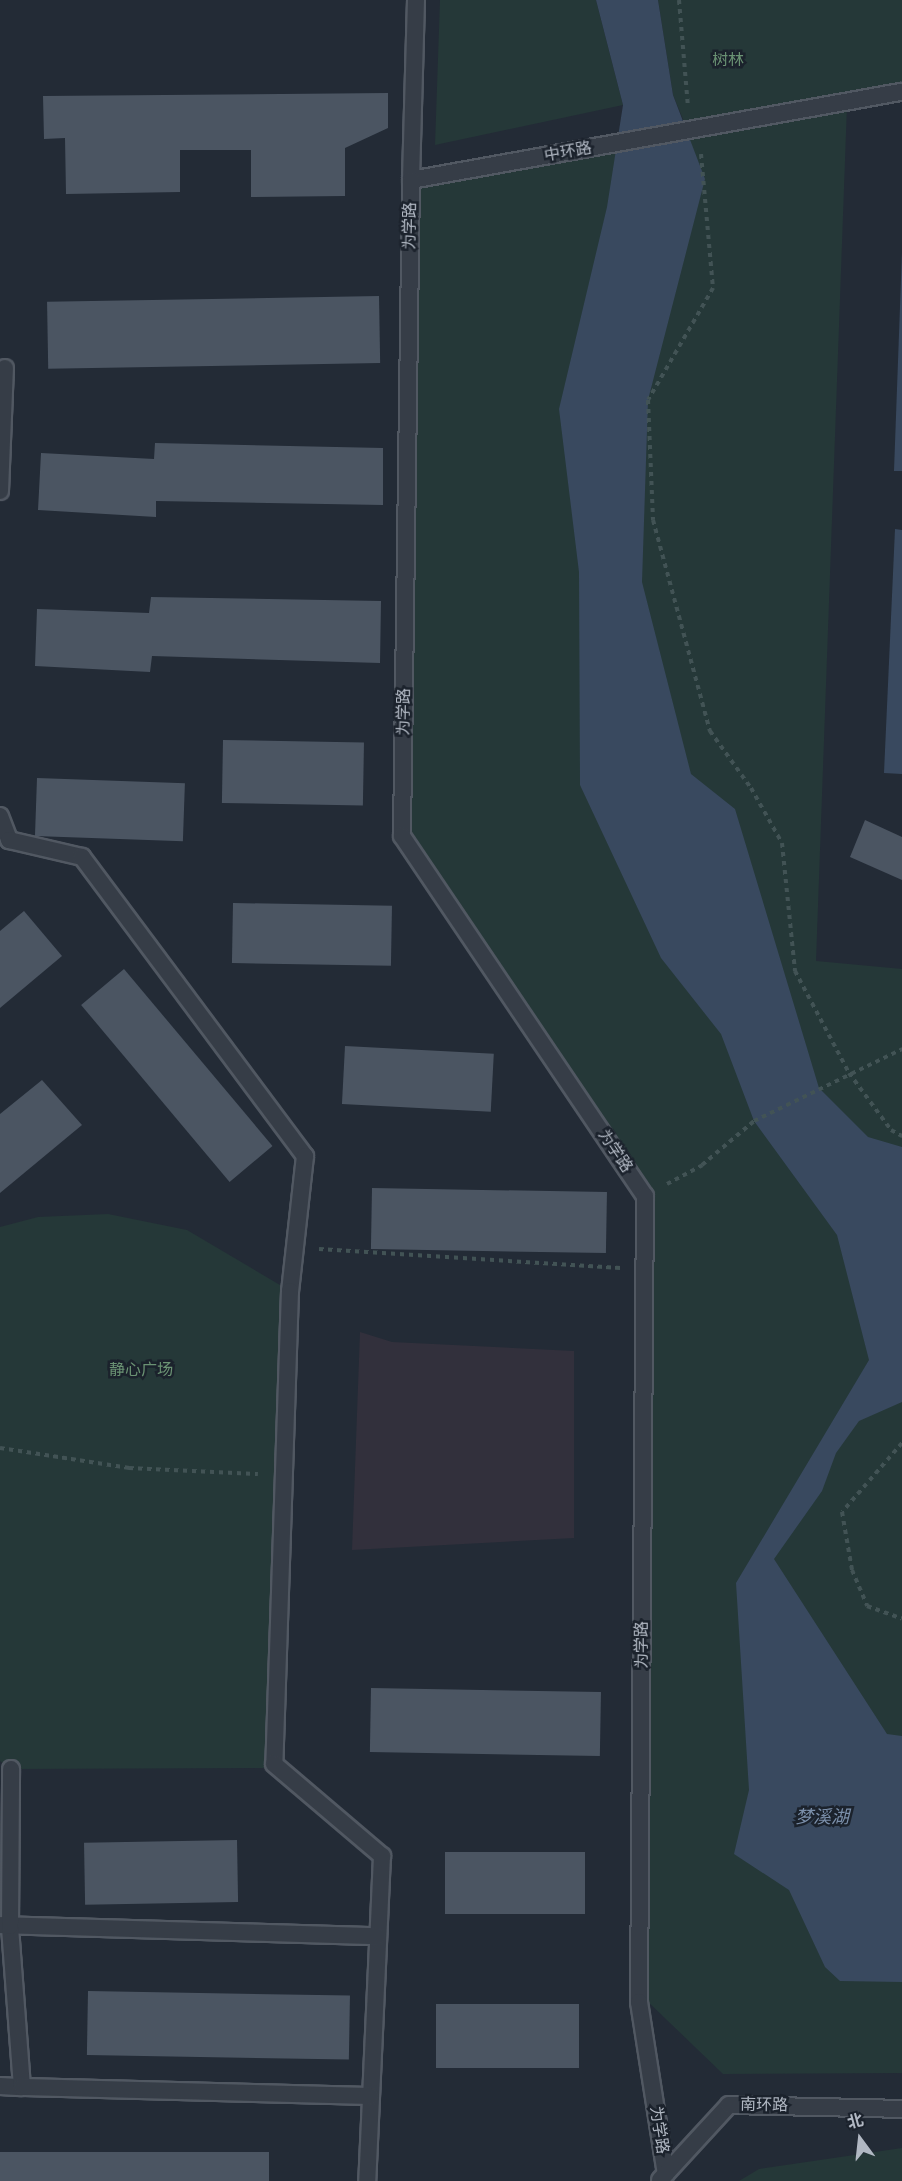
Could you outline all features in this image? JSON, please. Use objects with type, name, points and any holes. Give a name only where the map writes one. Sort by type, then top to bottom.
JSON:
[{"type":"lane","points":[[411,180],[416,0]]},
{"type":"lane","name":"中环路","points":[[411,180],[902,92]]},
{"type":"lane","name":"为学路","points":[[411,180],[402,836],[645,1196],[639,2002],[663,2178]]},
{"type":"lane","points":[[0,491],[4,368]]},
{"type":"lane","points":[[0,816],[5,840],[82,857],[305,1156],[294,1247],[274,1764],[382,1856],[367,2181]]},
{"type":"lane","points":[[11,1768],[5,1926],[22,2087]]},
{"type":"lane","points":[[5,1926],[378,1936]]},
{"type":"lane","points":[[0,2086],[371,2096]]},
{"type":"lane","name":"南环路","points":[[663,2178],[729,2104],[902,2109]]},
{"type":"path","points":[[679,0],[691,130],[712,246],[713,288],[690,320],[648,400],[653,520],[710,731],[752,788],[782,843],[795,971],[849,1073],[891,1130],[902,1136]]},
{"type":"path","points":[[645,1196],[702,1165],[754,1121],[902,1049]]},
{"type":"path","points":[[294,1247],[645,1270]]},
{"type":"path","points":[[902,1443],[842,1512],[852,1570],[867,1606],[902,1619]]},
{"type":"path","points":[[0,1448],[129,1468],[284,1476]]},
{"type":"shaded area","points":[[360,1332],[392,1342],[574,1351],[574,1538],[352,1550]]},
{"type":"green space","points":[[440,0],[596,0],[623,105],[435,145]]},
{"type":"green space","name":"树林","points":[[658,0],[902,0],[902,90],[687,129],[673,95]]},
{"type":"green space","points":[[847,105],[816,961],[902,969],[902,2073],[723,2074],[643,1997],[649,1192],[405,833],[414,182]]},
{"type":"green space","name":"静心广场","points":[[108,1214],[187,1230],[285,1288],[270,1768],[11,1769],[0,1761],[0,1227],[38,1217]]},
{"type":"green space","points":[[902,2148],[902,2181],[739,2181],[759,2169]]},
{"type":"water","name":"梦溪湖","points":[[596,0],[658,0],[673,95],[705,179],[648,400],[642,582],[691,774],[735,809],[819,1088],[868,1137],[902,1147],[902,1402],[859,1421],[836,1453],[822,1491],[774,1559],[887,1734],[902,1736],[902,1982],[840,1981],[825,1967],[789,1890],[734,1854],[749,1790],[736,1583],[869,1360],[837,1235],[754,1121],[721,1034],[661,958],[580,785],[579,572],[559,409],[607,207],[623,105]]},
{"type":"water","points":[[902,252],[902,471],[894,471]]},
{"type":"water","points":[[895,529],[902,530],[902,774],[884,773]]},
{"type":"building","points":[[388,93],[388,128],[345,148],[345,196],[251,197],[251,150],[180,150],[180,192],[66,194],[65,138],[44,139],[43,96]]},
{"type":"building","points":[[379,296],[380,363],[48,369],[47,302]]},
{"type":"building","points":[[155,443],[383,448],[383,505],[156,501],[156,517],[38,510],[41,453],[154,459]]},
{"type":"building","points":[[151,597],[381,601],[380,663],[152,656],[150,672],[35,666],[37,609],[149,613]]},
{"type":"building","points":[[223,740],[364,742],[363,805],[222,803]]},
{"type":"building","points":[[37,778],[185,783],[183,841],[35,836]]},
{"type":"building","points":[[865,820],[902,837],[902,880],[850,857]]},
{"type":"building","points":[[233,903],[392,906],[391,966],[232,963]]},
{"type":"building","points":[[24,911],[62,956],[0,1008],[0,931]]},
{"type":"building","points":[[124,969],[272,1146],[230,1182],[81,1005]]},
{"type":"building","points":[[345,1046],[494,1054],[491,1112],[342,1104]]},
{"type":"building","points":[[42,1080],[82,1125],[0,1193],[0,1114]]},
{"type":"building","points":[[372,1188],[607,1192],[606,1253],[371,1249]]},
{"type":"building","points":[[371,1688],[601,1692],[600,1756],[370,1752]]},
{"type":"building","points":[[237,1840],[238,1902],[85,1905],[84,1843]]},
{"type":"building","points":[[445,1852],[585,1852],[585,1914],[445,1914]]},
{"type":"building","points":[[88,1991],[350,1996],[349,2060],[87,2055]]},
{"type":"building","points":[[436,2004],[579,2004],[579,2068],[436,2068]]},
{"type":"building","points":[[0,2152],[269,2152],[269,2181],[0,2181]]}]
